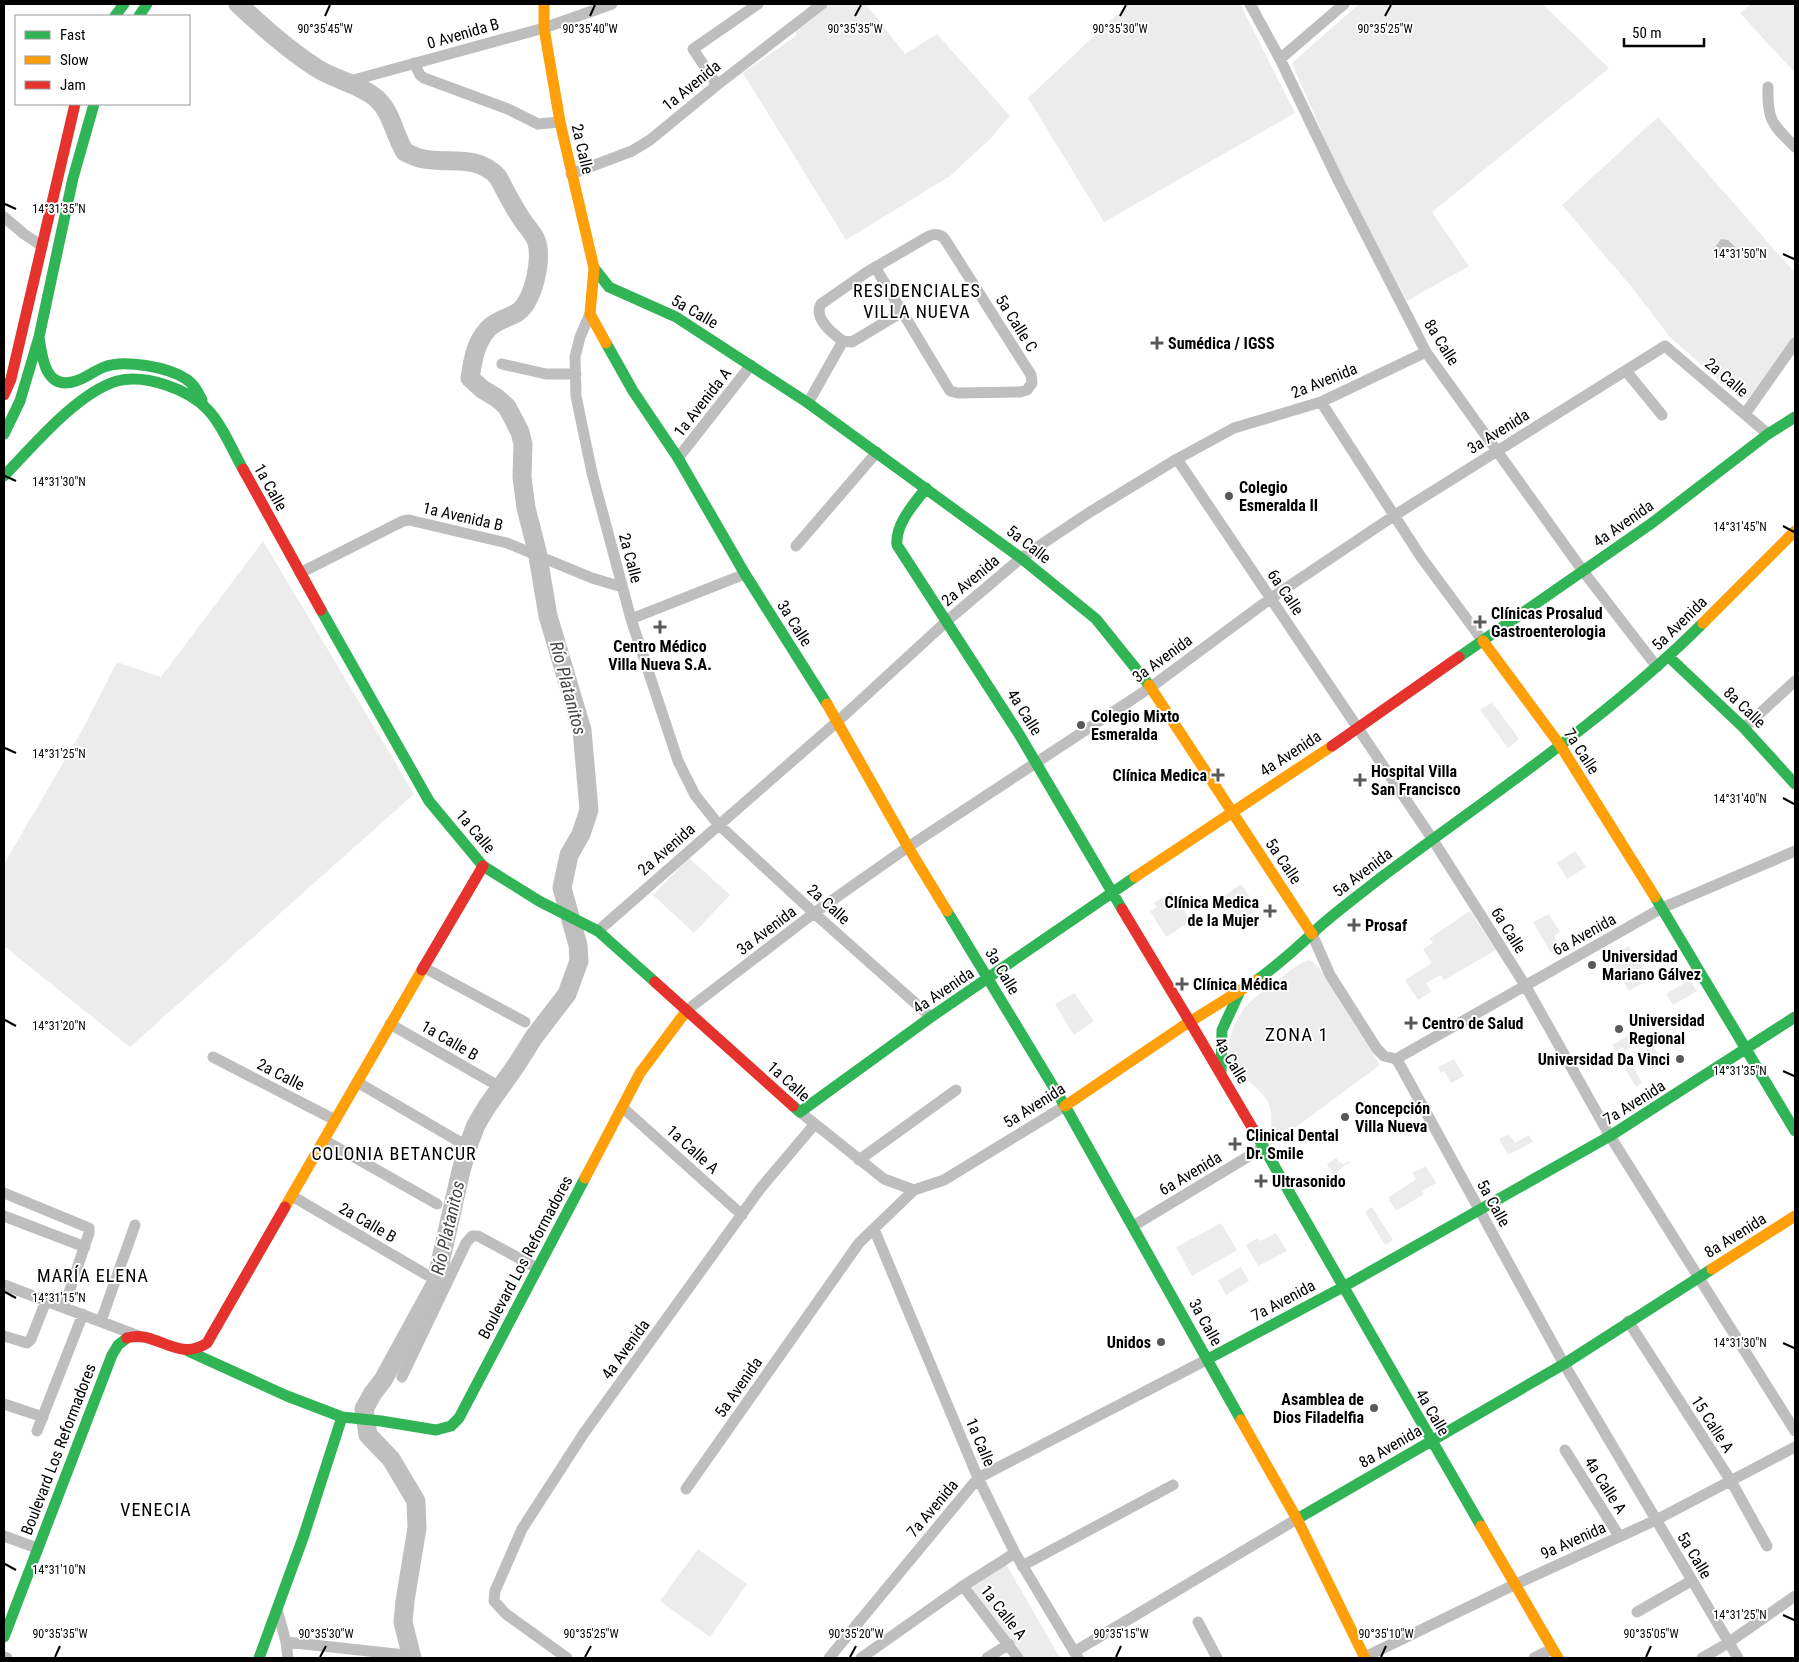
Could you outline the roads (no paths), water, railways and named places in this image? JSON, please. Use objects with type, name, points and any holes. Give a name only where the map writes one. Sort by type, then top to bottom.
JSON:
[{"type":"main road","points":[[116,15],[124,4]]},
{"type":"main road","points":[[139,15],[147,4]]},
{"type":"main road","name":"2a Calle","points":[[544,4],[544,28],[560,122],[594,268],[590,314]]},
{"type":"main road","points":[[4,395],[11,379],[75,105]]},
{"type":"main road","points":[[4,434],[20,401],[39,338],[72,178],[94,105]]},
{"type":"main road","name":"5a Calle","points":[[594,268],[609,287],[676,317],[808,403],[1021,558],[1096,619],[1151,688],[1312,934]]},
{"type":"main road","points":[[592,299],[596,293],[609,287]]},
{"type":"main road","name":"3a Calle","points":[[590,314],[634,392],[678,458],[745,574],[838,721],[908,847],[1065,1106],[1208,1358],[1297,1520],[1364,1658]]},
{"type":"main road","name":"1a Calle","points":[[39,338],[46,370],[52,378],[59,382],[67,384],[75,382],[105,367],[129,364],[172,371],[191,383],[199,391],[203,403],[218,423],[300,573],[429,801],[483,866],[539,901],[598,931],[800,1112]]},
{"type":"main road","name":"1a Calle","points":[[4,476],[72,409],[98,389],[117,381],[158,382],[203,403]]},
{"type":"main road","name":"4a Avenida","points":[[800,1112],[931,1017],[1358,727],[1652,523],[1768,434],[1795,417]]},
{"type":"main road","name":"4a Calle","points":[[926,488],[898,530],[896,542],[948,620],[1036,762],[1111,893],[1221,1073],[1555,1654]]},
{"type":"main road","name":"5a Avenida","points":[[1065,1106],[1258,979],[1378,880],[1560,745],[1670,657],[1795,531]]},
{"type":"main road","name":"7a Calle","points":[[1483,641],[1560,745],[1662,908],[1795,1131]]},
{"type":"main road","name":"8a Calle","points":[[1670,657],[1744,728],[1795,784]]},
{"type":"main road","points":[[188,1351],[198,1349],[207,1343],[483,866]]},
{"type":"main road","points":[[1221,1073],[1222,1030],[1240,990]]},
{"type":"main road","name":"Boulevard Los Reformadores","points":[[4,1638],[9,1607],[37,1548],[112,1354],[127,1337],[136,1335],[188,1351],[287,1396],[344,1417],[436,1430],[446,1428],[456,1422],[640,1074],[687,1010]]},
{"type":"main road","name":"7a Avenida","points":[[1208,1358],[1343,1287],[1610,1136],[1795,1017]]},
{"type":"main road","name":"8a Avenida","points":[[1297,1520],[1564,1364],[1795,1216]]},
{"type":"main road","points":[[207,1343],[212,1362]]},
{"type":"main road","points":[[260,1658],[278,1613],[344,1417]]},
{"type":"street","name":"0 Avenida B","points":[[350,81],[544,28],[612,4]]},
{"type":"street","points":[[717,85],[693,49],[758,4]]},
{"type":"street","name":"1a Avenida","points":[[571,174],[632,151],[650,140],[717,85],[822,4]]},
{"type":"street","name":"8a Calle","points":[[1250,4],[1280,59],[1338,180],[1426,352],[1583,571],[1657,667]]},
{"type":"street","points":[[1280,59],[1344,4]]},
{"type":"street","points":[[414,64],[420,75],[424,78],[508,109],[538,124],[560,122]]},
{"type":"street","points":[[1768,87],[1768,109],[1772,120],[1780,132],[1795,147]]},
{"type":"street","points":[[4,217],[42,246]]},
{"type":"street","name":"5a Calle C","points":[[870,270],[929,236],[937,234],[944,238],[1031,375],[1032,383],[1028,390],[1020,392],[958,393],[950,391],[902,312]]},
{"type":"street","points":[[870,270],[902,312],[852,342],[843,341],[820,319],[819,307],[824,301],[870,270]]},
{"type":"street","name":"2a Calle","points":[[590,314],[576,348],[576,396],[592,473],[622,587],[678,761],[695,795],[718,824],[814,914],[931,1017]]},
{"type":"street","points":[[808,403],[843,341]]},
{"type":"street","points":[[1745,414],[1795,343]]},
{"type":"street","name":"2a Calle","points":[[1665,346],[1768,434]]},
{"type":"street","name":"3a Avenida","points":[[687,1010],[814,914],[908,847],[1151,688],[1270,600],[1395,515],[1665,346]]},
{"type":"street","name":"2a Avenida","points":[[598,931],[718,824],[838,721],[948,620],[1021,558],[1090,512],[1234,428],[1320,402],[1426,352]]},
{"type":"street","points":[[502,364],[546,374],[576,374]]},
{"type":"street","name":"1a Avenida A","points":[[678,458],[751,365]]},
{"type":"street","points":[[1626,371],[1662,415]]},
{"type":"street","name":"7a Calle","points":[[1320,402],[1422,557],[1483,641]]},
{"type":"street","points":[[796,546],[876,452]]},
{"type":"street","name":"6a Calle","points":[[1178,459],[1270,600],[1433,840],[1525,985],[1610,1136],[1795,1431]]},
{"type":"street","name":"1a Avenida B","points":[[300,573],[403,521],[409,520],[507,543],[564,567],[622,587]]},
{"type":"street","points":[[632,619],[745,574]]},
{"type":"street","points":[[1744,728],[1795,681]]},
{"type":"street","name":"6a Avenida","points":[[1396,1059],[1662,908],[1795,850]]},
{"type":"street","name":"5a Calle","points":[[1312,934],[1330,975],[1377,1049],[1384,1056],[1396,1059],[1564,1364],[1738,1658]]},
{"type":"street","points":[[423,967],[525,1022]]},
{"type":"street","name":"1a Calle B","points":[[390,1024],[493,1083]]},
{"type":"street","name":"2a Calle","points":[[213,1057],[335,1120]]},
{"type":"street","points":[[357,1082],[465,1145]]},
{"type":"street","points":[[859,1160],[956,1090]]},
{"type":"street","name":"5a Avenida","points":[[686,1489],[859,1243],[914,1190],[944,1180],[1065,1106]]},
{"type":"street","name":"1a Calle A","points":[[622,1108],[742,1215]]},
{"type":"street","name":"1a Calle","points":[[800,1112],[884,1179],[914,1190]]},
{"type":"street","name":"4a Avenida","points":[[567,1658],[500,1609],[494,1601],[495,1591],[522,1529],[584,1433],[760,1189],[814,1125]]},
{"type":"street","points":[[324,1140],[437,1204]]},
{"type":"street","name":"6a Avenida","points":[[1133,1226],[1264,1147]]},
{"type":"street","points":[[4,1193],[89,1228],[85,1247],[64,1307]]},
{"type":"street","name":"2a Calle B","points":[[292,1196],[427,1275]]},
{"type":"street","points":[[4,1216],[85,1247]]},
{"type":"street","points":[[100,1320],[135,1225]]},
{"type":"street","name":"1a Calle","points":[[874,1229],[978,1478],[1022,1566],[1076,1655]]},
{"type":"street","points":[[402,1377],[466,1243],[472,1236],[478,1236],[537,1268]]},
{"type":"street","points":[[4,1285],[136,1335]]},
{"type":"street","points":[[4,1336],[27,1343],[32,1339],[46,1301]]},
{"type":"street","points":[[38,1432],[82,1314]]},
{"type":"street","name":"15 Calle A","points":[[1628,1322],[1731,1482],[1767,1546]]},
{"type":"street","name":"7a Avenida","points":[[830,1658],[978,1478],[1208,1358]]},
{"type":"street","points":[[4,1404],[42,1418]]},
{"type":"street","name":"9a Avenida","points":[[1364,1658],[1516,1584],[1656,1520],[1795,1447]]},
{"type":"street","name":"4a Calle A","points":[[1566,1450],[1619,1536]]},
{"type":"street","points":[[1022,1566],[1173,1485]]},
{"type":"street","name":"8a Avenida","points":[[1076,1655],[1297,1520]]},
{"type":"street","points":[[4,1536],[37,1548]]},
{"type":"street","points":[[861,1658],[963,1586],[1015,1553]]},
{"type":"street","points":[[1637,1612],[1691,1581]]},
{"type":"street","name":"1a Calle A","points":[[963,1586],[1018,1658]]},
{"type":"street","points":[[1702,1658],[1728,1643],[1795,1596]]},
{"type":"street","points":[[278,1613],[286,1642],[288,1658]]},
{"type":"street","points":[[1198,1622],[1217,1658]]},
{"type":"street","points":[[286,1642],[405,1655]]},
{"type":"street","points":[[987,1658],[1009,1644]]},
{"type":"street","points":[[1534,1658],[1555,1654]]},
{"type":"waterway","name":"Río Platanitos","points":[[238,4],[275,37],[305,60],[322,71],[362,89],[376,98],[386,110],[405,152],[424,159],[463,161],[481,165],[490,170],[498,177],[516,210],[535,237],[538,247],[538,267],[529,298],[518,312],[495,323],[484,334],[475,352],[470,378],[507,407],[520,432],[523,444],[522,477],[526,508],[537,551],[548,616],[582,730],[589,810],[581,834],[569,855],[562,888],[578,945],[579,961],[567,994],[534,1037],[476,1125],[461,1171],[435,1285],[383,1380],[364,1409],[368,1435],[391,1459],[416,1501],[417,1528],[403,1622],[412,1658]]},
{"type":"place","name":"Sumédica / IGSS","points":[[1157,343]]},
{"type":"place","name":"Colegio Esmeralda II","points":[[1229,496]]},
{"type":"place","name":"Clínicas Prosalud Gastroenterologia","points":[[1480,622]]},
{"type":"place","name":"Centro Médico Villa Nueva S.A.","points":[[660,627]]},
{"type":"place","name":"Colegio Mixto Esmeralda","points":[[1081,725]]},
{"type":"place","name":"Clínica Medica","points":[[1218,775]]},
{"type":"place","name":"Hospital Villa San Francisco","points":[[1360,780]]},
{"type":"place","name":"Clínica Medica de la Mujer","points":[[1270,911]]},
{"type":"place","name":"Prosaf","points":[[1354,925]]},
{"type":"place","name":"Universidad Mariano Gálvez","points":[[1592,965]]},
{"type":"place","name":"Clínica Médica","points":[[1182,984]]},
{"type":"place","name":"Centro de Salud","points":[[1411,1023]]},
{"type":"place","name":"Universidad Regional","points":[[1619,1029]]},
{"type":"place","name":"Universidad Da Vinci","points":[[1680,1059]]},
{"type":"place","name":"Concepción Villa Nueva","points":[[1345,1117]]},
{"type":"place","name":"Clinical Dental Dr. Smile","points":[[1235,1144]]},
{"type":"place","name":"Ultrasonido","points":[[1261,1181]]},
{"type":"place","name":"Unidos","points":[[1161,1342]]},
{"type":"place","name":"Asamblea de Dios Filadelfia","points":[[1374,1408]]},
{"type":"district","name":"RESIDENCIALES VILLA NUEVA","points":[[917,301]]},
{"type":"district","name":"ZONA 1","points":[[1297,1034]]},
{"type":"district","name":"COLONIA BETANCUR","points":[[394,1154]]},
{"type":"district","name":"MARÍA ELENA","points":[[93,1276]]},
{"type":"district","name":"VENECIA","points":[[156,1510]]}]
